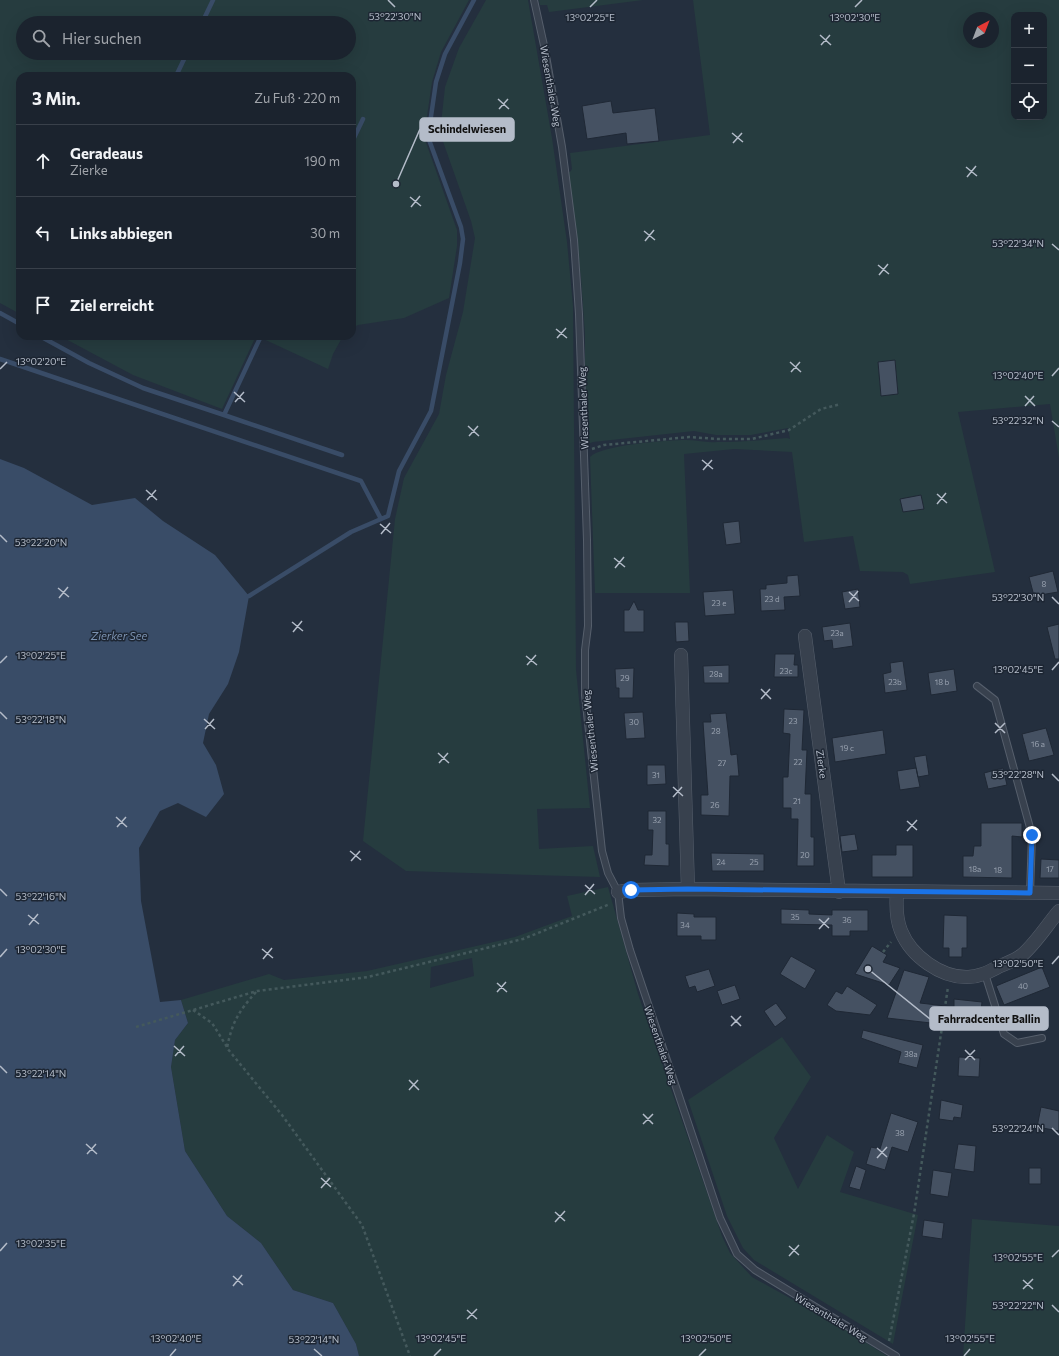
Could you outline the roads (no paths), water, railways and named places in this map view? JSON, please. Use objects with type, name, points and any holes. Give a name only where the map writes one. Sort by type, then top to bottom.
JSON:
[{"type":"street","name":"Zierke","points":[[805,636],[839,892]]},
{"type":"street","points":[[681,655],[688,889]]},
{"type":"street","points":[[618,892],[631,890],[688,889],[839,892],[1059,893]]},
{"type":"street","points":[[897,892],[898,922],[901,932],[911,948],[928,964],[950,974],[968,977],[985,974],[1021,956],[1059,911]]},
{"type":"lane","name":"Wiesenthaler Weg","points":[[534,0],[545,50],[562,147],[574,240],[580,314],[588,626],[585,650],[585,695],[602,851],[608,873],[618,892],[621,918],[647,1003],[720,1218],[737,1254],[755,1270],[896,1356]]},
{"type":"lane","points":[[977,686],[995,700],[1032,835],[1030,893]]},
{"type":"lane","points":[[985,974],[1004,1034],[1017,1043],[1042,1038]]},
{"type":"water","name":"Zierker See","points":[[0,459],[24,468],[92,505],[135,498],[163,521],[215,555],[249,596],[239,652],[228,684],[209,714],[203,743],[216,765],[224,794],[206,817],[178,803],[160,811],[139,848],[141,901],[160,1002],[181,1000],[188,1023],[175,1040],[171,1067],[185,1151],[227,1216],[261,1243],[293,1290],[333,1303],[356,1344],[359,1356],[0,1356]]},
{"type":"waterway","points":[[205,16],[213,0]]},
{"type":"waterway","points":[[249,596],[351,532],[388,516],[399,471],[431,411],[460,263],[463,239],[461,227],[428,137],[436,82],[445,54],[474,0]]},
{"type":"waterway","points":[[178,72],[184,60]]},
{"type":"waterway","points":[[356,134],[363,119]]},
{"type":"waterway","points":[[0,313],[16,322]]},
{"type":"waterway","points":[[47,340],[89,363],[143,388],[224,415],[259,340]]},
{"type":"waterway","points":[[0,359],[361,481],[381,519]]},
{"type":"waterway","points":[[224,415],[342,455]]},
{"type":"place","name":"Schindelwiesen","points":[[396,184]]},
{"type":"place","name":"Fahrradcenter Ballin","points":[[868,969]]}]
